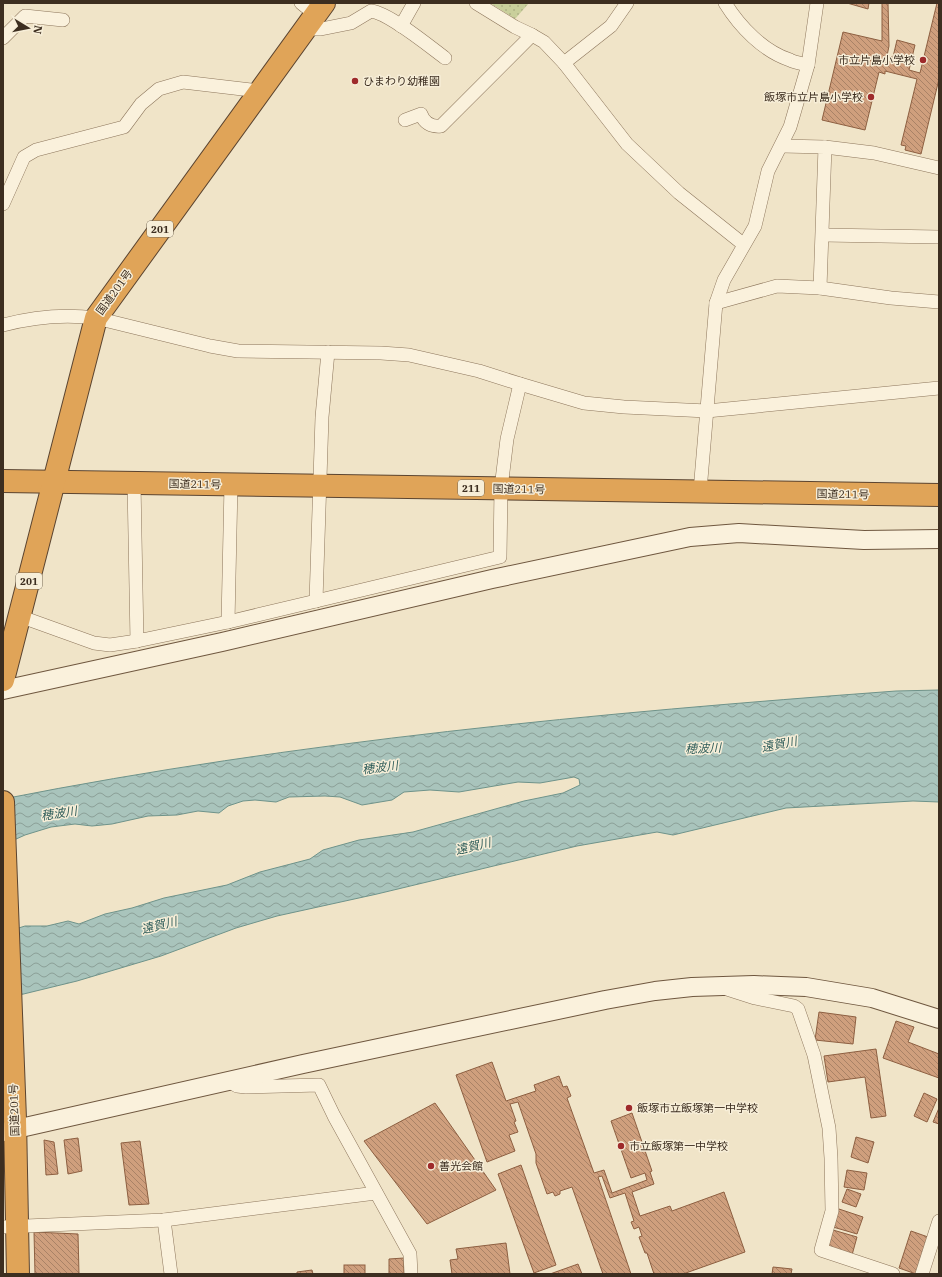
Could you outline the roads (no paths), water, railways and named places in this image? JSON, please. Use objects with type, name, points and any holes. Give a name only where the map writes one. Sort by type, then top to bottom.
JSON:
[{"type":"highway","name":"国道201号","points":[[3,680],[96,318],[258,93],[312,12]]},
{"type":"highway","name":"国道211号","points":[[3,481],[939,495]]},
{"type":"highway","name":"国道201号","points":[[3,802],[11,1127],[10,1226],[18,1274]]},
{"type":"street","points":[[401,26],[414,3]]},
{"type":"street","points":[[476,3],[515,27],[532,34],[544,42],[564,63],[627,144],[679,193],[744,244]]},
{"type":"street","points":[[564,63],[610,26],[627,3]]},
{"type":"street","points":[[725,3],[749,33],[759,42],[770,50],[789,60],[808,65]]},
{"type":"street","points":[[700,491],[716,303],[724,280],[755,226],[768,171],[782,146],[790,127],[808,65],[817,3]]},
{"type":"street","points":[[312,12],[322,29],[351,23],[371,10],[378,11],[445,58]]},
{"type":"street","points":[[3,38],[24,16],[63,20]]},
{"type":"street","points":[[405,120],[421,114],[423,120],[433,126],[441,126],[532,34]]},
{"type":"street","points":[[3,204],[24,157],[36,150],[124,127],[141,104],[159,89],[183,82],[252,90],[258,93]]},
{"type":"street","points":[[782,146],[825,147],[874,153],[939,168]]},
{"type":"street","points":[[820,288],[825,147]]},
{"type":"street","points":[[823,235],[939,236]]},
{"type":"street","points":[[716,303],[777,286],[820,288],[890,298],[939,302]]},
{"type":"street","points":[[3,325],[26,319],[81,316],[96,318],[210,346],[238,351],[381,353],[410,355],[479,371],[584,403],[624,407],[707,411],[939,388]]},
{"type":"street","points":[[316,601],[322,417],[328,352]]},
{"type":"street","points":[[19,616],[94,643],[110,645],[137,641],[228,622],[500,557],[502,488],[507,439],[520,384]]},
{"type":"street","points":[[134,483],[137,641]]},
{"type":"street","points":[[228,622],[231,485]]},
{"type":"street","points":[[3,690],[222,642],[492,579],[690,537],[738,533],[864,540],[939,538]]},
{"type":"street","points":[[11,1127],[230,1082],[303,1064],[605,1000],[655,991],[692,987],[754,985],[806,987],[872,998],[939,1019]]},
{"type":"street","points":[[719,986],[755,998],[794,1006],[798,1009],[814,1055],[829,1128],[832,1211],[821,1250],[893,1274]]},
{"type":"street","points":[[230,1082],[237,1086],[246,1087],[319,1085],[410,1254],[411,1274]]},
{"type":"street","points":[[10,1226],[164,1220],[376,1193]]},
{"type":"street","points":[[164,1220],[171,1274]]},
{"type":"street","points":[[922,1274],[939,1221]]},
{"type":"water","points":[[939,690],[939,802],[913,801],[786,808],[673,835],[657,832],[577,846],[377,894],[277,916],[236,928],[161,956],[77,981],[3,999],[3,933],[25,926],[47,926],[68,921],[79,924],[105,914],[132,908],[164,898],[227,885],[260,872],[310,859],[323,850],[359,840],[413,832],[524,801],[563,793],[580,785],[579,779],[574,777],[540,783],[518,782],[459,792],[430,790],[404,792],[392,800],[362,805],[340,797],[325,796],[289,797],[276,802],[255,800],[243,801],[228,806],[219,813],[198,811],[177,815],[148,816],[112,824],[92,826],[75,824],[51,827],[25,835],[3,845],[3,799],[225,761],[336,745],[672,709],[896,691]]},
{"type":"place","name":"市立片島小学校","points":[[923,60]]},
{"type":"place","name":"ひまわり幼稚園","points":[[355,81]]},
{"type":"place","name":"飯塚市立片島小学校","points":[[871,97]]},
{"type":"place","name":"飯塚市立飯塚第一中学校","points":[[629,1108]]},
{"type":"place","name":"市立飯塚第一中学校","points":[[621,1146]]},
{"type":"place","name":"善光会館","points":[[431,1166]]},
{"type":"water label","name":"遠賀川","points":[[779,744]]},
{"type":"water label","name":"穂波川","points":[[703,748]]},
{"type":"water label","name":"穂波川","points":[[380,767]]},
{"type":"water label","name":"穂波川","points":[[59,813]]},
{"type":"water label","name":"遠賀川","points":[[473,846]]},
{"type":"water label","name":"遠賀川","points":[[159,925]]}]
